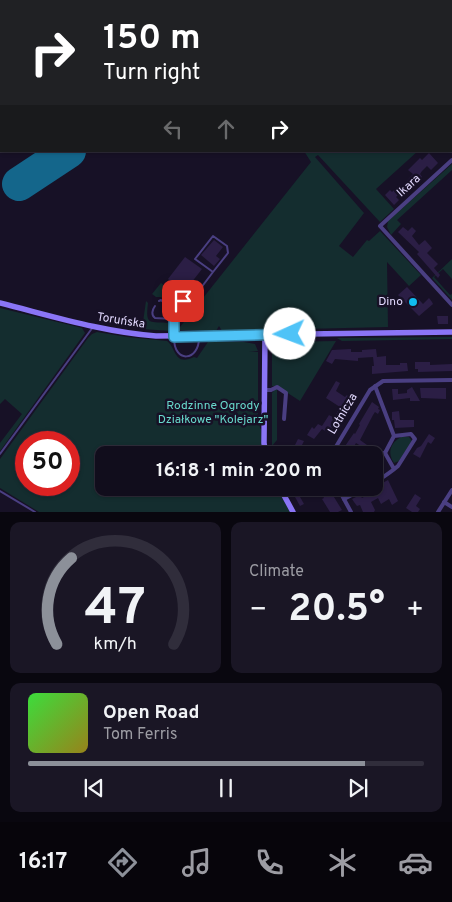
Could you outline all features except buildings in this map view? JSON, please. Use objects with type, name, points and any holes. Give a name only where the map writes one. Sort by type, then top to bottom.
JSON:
[{"type":"main road","name":"Toruńska","points":[[0,303],[93,326],[138,334],[174,337],[452,332]]},
{"type":"main road","points":[[264,446],[265,335]]},
{"type":"main road","points":[[284,496],[293,512]]},
{"type":"street","name":"Ikara","points":[[452,160],[380,226],[452,305]]},
{"type":"street","points":[[375,386],[383,381],[452,380]]},
{"type":"street","name":"Lotnicza","points":[[336,446],[370,390],[375,386],[394,436]]},
{"type":"street","points":[[264,390],[271,390],[277,387],[286,393],[284,419]]},
{"type":"street","points":[[383,476],[394,469],[415,438],[411,434],[394,436],[385,453],[394,469]]},
{"type":"street","points":[[438,512],[452,490]]},
{"type":"street","points":[[342,496],[351,512]]},
{"type":"street","points":[[344,499],[350,496]]},
{"type":"street","points":[[444,502],[452,507]]},
{"type":"lane","points":[[199,336],[197,349],[193,354],[182,356],[177,352],[174,337],[174,312],[183,301],[188,305],[228,253],[227,246],[212,236],[196,259],[213,272]]},
{"type":"lane","points":[[159,301],[161,300],[174,312]]},
{"type":"lane","points":[[155,306],[153,309],[154,318],[174,319]]},
{"type":"lane","points":[[0,454],[93,326]]},
{"type":"lane","points":[[0,491],[35,512]]},
{"type":"green space","points":[[305,152],[417,152],[376,189],[394,209],[380,222],[318,155],[315,157],[364,213],[339,246],[353,257],[367,240],[369,241],[380,231],[421,275],[409,286],[387,262],[388,327],[303,329],[299,325],[295,329],[222,331],[219,326],[216,331],[179,330],[178,327],[180,327],[311,162]]},
{"type":"green space","points":[[452,164],[452,170],[397,220],[401,224],[391,235],[387,227],[388,221]]},
{"type":"green space","points":[[452,259],[452,279],[443,269],[434,277],[450,295],[452,294],[452,300],[432,278]]},
{"type":"green space","points":[[161,283],[178,296],[171,305],[161,297],[156,297],[152,294]]},
{"type":"green space","points":[[146,301],[148,303],[148,319],[153,322],[170,323],[171,331],[142,329]]},
{"type":"green space","points":[[0,308],[82,328],[85,333],[0,451],[0,443],[22,414],[5,399],[0,404]]},
{"type":"green space","name":"Rodzinne Ogrody Działkowe \"Kolejarz\"","points":[[97,332],[167,341],[176,355],[183,360],[197,358],[208,342],[244,342],[255,344],[258,351],[249,352],[258,352],[258,414],[256,418],[261,429],[262,446],[95,446],[95,496],[281,496],[290,512],[39,512],[0,488],[0,459],[15,438],[15,496],[80,496],[80,431],[20,431],[88,338]]},
{"type":"green space","points":[[452,337],[452,339],[342,341],[337,338]]},
{"type":"green space","points":[[336,341],[300,401],[277,386],[272,386],[272,349],[276,343]]},
{"type":"green space","points":[[277,389],[277,440],[272,446],[272,393]]},
{"type":"green space","points":[[401,437],[409,437],[412,441],[399,461],[394,463],[390,452],[391,448],[394,442]]},
{"type":"runway","points":[[19,184],[67,152]]},
{"type":"place","name":"Dino","points":[[413,302]]},
{"type":"route","points":[[183,301],[174,312],[174,337],[290,334]]}]
